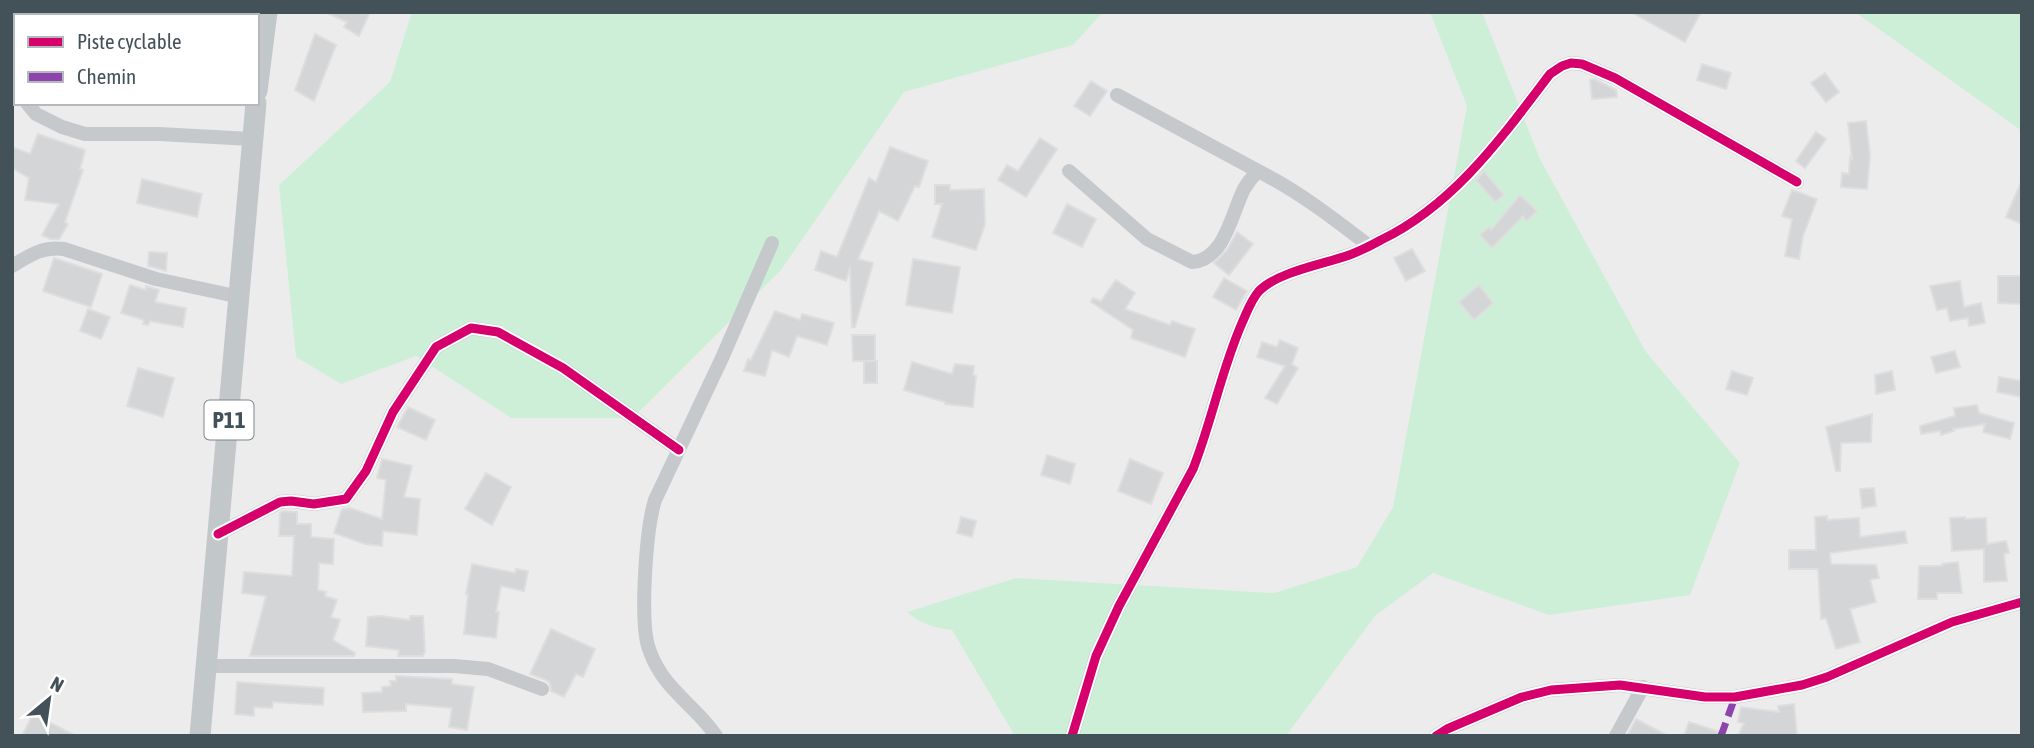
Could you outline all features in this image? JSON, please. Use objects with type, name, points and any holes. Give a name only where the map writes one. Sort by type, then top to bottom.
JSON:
[{"type":"main road","points":[[259,60],[267,12]]},
{"type":"main road","name":"P11","points":[[200,736],[256,105]]},
{"type":"street","points":[[1072,736],[1096,656],[1119,606],[1193,469],[1202,447],[1223,371],[1253,299],[1261,289],[1276,279],[1354,253],[1421,216],[1449,193],[1490,152],[1550,74],[1562,65],[1571,63],[1582,64],[1615,78],[1797,182]]},
{"type":"street","points":[[1117,95],[1290,188],[1368,245]]},
{"type":"street","points":[[29,105],[36,114],[62,127],[85,134],[159,134],[251,139]]},
{"type":"street","points":[[1069,171],[1147,239],[1192,262],[1200,261],[1220,244],[1245,188],[1258,171]]},
{"type":"street","points":[[716,736],[664,678],[647,644],[644,614],[649,525],[655,500],[772,243]]},
{"type":"street","points":[[12,266],[42,249],[52,247],[156,279],[240,298]]},
{"type":"street","points":[[218,534],[279,502],[314,504],[346,499],[366,471],[393,412],[436,347],[471,328],[498,332],[564,368],[679,450]]},
{"type":"street","points":[[1436,736],[1522,697],[1550,690],[1620,685],[1705,697],[1735,697],[1802,685],[1827,677],[1952,622],[2022,602]]},
{"type":"street","points":[[206,666],[454,666],[488,669],[542,689]]},
{"type":"street","points":[[1616,736],[1643,687]]},
{"type":"green space","points":[[412,12],[1103,12],[1073,45],[904,92],[781,270],[633,418],[511,418],[416,356],[341,384],[296,357],[279,185],[390,82]]},
{"type":"green space","points":[[1430,12],[1482,12],[1540,159],[1646,352],[1740,463],[1690,595],[1549,615],[1433,573],[1375,616],[1286,736],[1015,736],[952,630],[928,625],[907,612],[1016,578],[1274,593],[1357,567],[1393,507],[1467,106]]},
{"type":"green space","points":[[1855,12],[2022,12],[2022,131]]},
{"type":"building","points":[[325,12],[370,12],[359,36],[344,27],[347,22]]},
{"type":"building","points":[[1631,12],[1701,12],[1685,42]]},
{"type":"building","points":[[315,34],[336,45],[314,101],[295,90]]},
{"type":"building","points":[[1702,64],[1731,73],[1726,89],[1697,80]]},
{"type":"building","points":[[1825,73],[1839,92],[1826,102],[1811,83]]},
{"type":"building","points":[[1594,79],[1616,90],[1617,97],[1592,99],[1590,80]]},
{"type":"building","points":[[1091,81],[1107,91],[1090,116],[1074,106]]},
{"type":"building","points":[[1866,121],[1870,155],[1867,189],[1841,187],[1842,173],[1849,174],[1850,157],[1852,159],[1848,123]]},
{"type":"building","points":[[1816,132],[1826,139],[1805,168],[1796,161]]},
{"type":"building","points":[[38,134],[85,150],[80,169],[83,170],[65,222],[68,224],[59,239],[42,235],[59,204],[25,200],[29,178],[12,168],[12,147],[30,154]]},
{"type":"building","points":[[1040,138],[1057,149],[1026,197],[998,180],[1007,165],[1018,171]]},
{"type":"building","points":[[890,147],[928,161],[919,187],[915,186],[898,221],[879,211],[858,259],[873,263],[855,327],[852,327],[850,267],[846,281],[815,270],[821,251],[837,257],[869,178],[876,182]]},
{"type":"building","points":[[1484,171],[1504,195],[1495,202],[1476,180]]},
{"type":"building","points":[[142,179],[202,194],[197,217],[137,203]]},
{"type":"building","points":[[2022,180],[2022,224],[2006,217]]},
{"type":"building","points":[[935,185],[950,185],[950,190],[984,189],[985,224],[976,250],[932,237],[942,204],[935,204]]},
{"type":"building","points":[[1792,190],[1817,199],[1803,236],[1799,259],[1785,256],[1792,219],[1782,216]]},
{"type":"building","points":[[1520,195],[1537,211],[1527,221],[1523,216],[1492,248],[1480,235],[1489,227],[1491,230]]},
{"type":"building","points":[[1067,204],[1096,219],[1082,247],[1053,233]]},
{"type":"building","points":[[1237,232],[1253,244],[1229,275],[1214,263],[1227,250]]},
{"type":"building","points":[[1412,249],[1425,271],[1406,281],[1394,258]]},
{"type":"building","points":[[149,252],[167,253],[166,271],[148,266]]},
{"type":"building","points":[[54,258],[102,274],[91,307],[43,291]]},
{"type":"building","points":[[913,259],[960,267],[952,313],[906,305]]},
{"type":"building","points":[[1998,276],[2022,276],[2022,304],[1998,303]]},
{"type":"building","points":[[1224,278],[1247,291],[1236,310],[1213,297]]},
{"type":"building","points":[[1116,280],[1135,293],[1125,309],[1170,325],[1172,321],[1195,329],[1185,357],[1131,338],[1133,330],[1091,302],[1093,298],[1101,301]]},
{"type":"building","points":[[1960,281],[1964,307],[1981,303],[1985,323],[1969,326],[1968,318],[1950,321],[1947,308],[1937,310],[1930,286]]},
{"type":"building","points":[[130,285],[146,290],[146,286],[159,290],[155,302],[186,308],[183,327],[150,321],[148,325],[143,324],[144,320],[121,313]]},
{"type":"building","points":[[1479,285],[1493,303],[1474,320],[1459,302]]},
{"type":"building","points":[[88,309],[110,317],[101,339],[80,331]]},
{"type":"building","points":[[775,311],[800,320],[802,314],[834,323],[827,345],[797,336],[789,357],[772,350],[765,376],[744,371],[748,359],[751,360]]},
{"type":"building","points":[[852,335],[875,335],[875,361],[853,361]]},
{"type":"building","points":[[1280,340],[1298,348],[1292,364],[1298,368],[1277,404],[1265,398],[1285,366],[1257,357],[1262,342],[1277,347]]},
{"type":"building","points":[[1955,351],[1960,367],[1936,373],[1931,357]]},
{"type":"building","points":[[864,361],[877,361],[877,383],[864,383]]},
{"type":"building","points":[[912,362],[952,374],[955,364],[974,366],[973,375],[976,376],[973,407],[945,404],[904,390]]},
{"type":"building","points":[[138,368],[174,378],[163,417],[127,406]]},
{"type":"building","points":[[1732,371],[1753,378],[1747,395],[1726,389]]},
{"type":"building","points":[[1892,371],[1895,390],[1876,394],[1875,375]]},
{"type":"building","points":[[1999,377],[2022,381],[2022,397],[1997,392]]},
{"type":"building","points":[[1977,405],[1979,413],[2014,423],[2010,439],[1983,432],[1985,424],[1953,429],[1954,431],[1941,435],[1940,431],[1921,434],[1920,426],[1955,416],[1954,408]]},
{"type":"building","points":[[408,407],[435,420],[426,440],[397,427]]},
{"type":"building","points":[[1872,414],[1871,442],[1841,443],[1840,471],[1836,471],[1826,427]]},
{"type":"building","points":[[1047,455],[1075,464],[1070,484],[1041,475]]},
{"type":"building","points":[[382,459],[412,466],[404,497],[420,499],[417,535],[383,531],[382,546],[365,544],[334,533],[342,509],[350,508],[382,519],[386,480],[377,478]]},
{"type":"building","points":[[1130,459],[1163,473],[1151,504],[1118,491]]},
{"type":"building","points":[[486,473],[511,487],[492,525],[465,509]]},
{"type":"building","points":[[1874,488],[1876,506],[1862,508],[1860,489]]},
{"type":"building","points":[[297,512],[297,524],[311,524],[311,537],[334,539],[333,564],[319,563],[318,590],[337,600],[331,617],[340,620],[333,640],[355,653],[354,656],[250,656],[266,596],[242,593],[244,572],[292,576],[294,536],[279,536],[280,513]]},
{"type":"building","points":[[1827,516],[1827,520],[1859,518],[1860,537],[1905,531],[1907,543],[1830,553],[1831,564],[1876,565],[1879,578],[1870,580],[1876,602],[1850,609],[1860,642],[1836,649],[1826,618],[1821,619],[1818,569],[1789,569],[1789,550],[1816,550],[1815,517]]},
{"type":"building","points":[[961,517],[976,521],[972,537],[957,533]]},
{"type":"building","points":[[1950,518],[1986,518],[1987,544],[2006,541],[2009,553],[2004,554],[2007,581],[1984,582],[1984,549],[1952,551]]},
{"type":"building","points":[[1958,562],[1962,593],[1937,593],[1937,599],[1918,599],[1919,566],[1942,566]]},
{"type":"building","points":[[472,564],[515,573],[516,569],[528,571],[524,591],[501,586],[496,612],[499,612],[496,638],[464,634],[466,594]]},
{"type":"building","points":[[410,616],[423,616],[423,656],[398,656],[399,650],[366,646],[368,617],[410,620]]},
{"type":"building","points":[[551,629],[595,649],[583,677],[576,674],[564,697],[551,691],[550,683],[546,680],[530,674]]},
{"type":"building","points":[[396,676],[452,679],[452,684],[474,687],[467,730],[449,727],[452,708],[406,704],[406,711],[363,712],[362,693],[382,692],[382,687],[391,686],[390,681],[396,681]]},
{"type":"building","points":[[237,682],[324,688],[323,705],[273,702],[272,708],[254,707],[254,716],[235,714]]},
{"type":"building","points":[[1794,704],[1797,736],[1738,736],[1744,723],[1738,722],[1741,707],[1779,712],[1778,706]]},
{"type":"building","points":[[33,714],[76,736],[22,736]]},
{"type":"building","points":[[1636,719],[1668,736],[1627,736]]},
{"type":"building","points":[[1689,722],[1723,733],[1723,736],[1684,736]]},
{"type":"marked path","points":[[1721,736],[1735,697]]},
{"type":"cycle path","points":[[1072,736],[1096,656],[1119,606],[1193,469],[1247,310],[1259,291],[1268,284],[1290,273],[1363,249],[1407,225],[1431,208],[1475,168],[1550,74],[1571,63],[1582,64],[1615,78],[1797,182]]},
{"type":"cycle path","points":[[218,534],[280,502],[314,504],[346,499],[366,471],[393,412],[436,347],[471,328],[498,332],[563,368],[679,450]]},
{"type":"cycle path","points":[[1436,736],[1522,697],[1551,690],[1620,685],[1705,697],[1735,697],[1802,685],[1827,677],[1952,622],[2022,602]]}]
